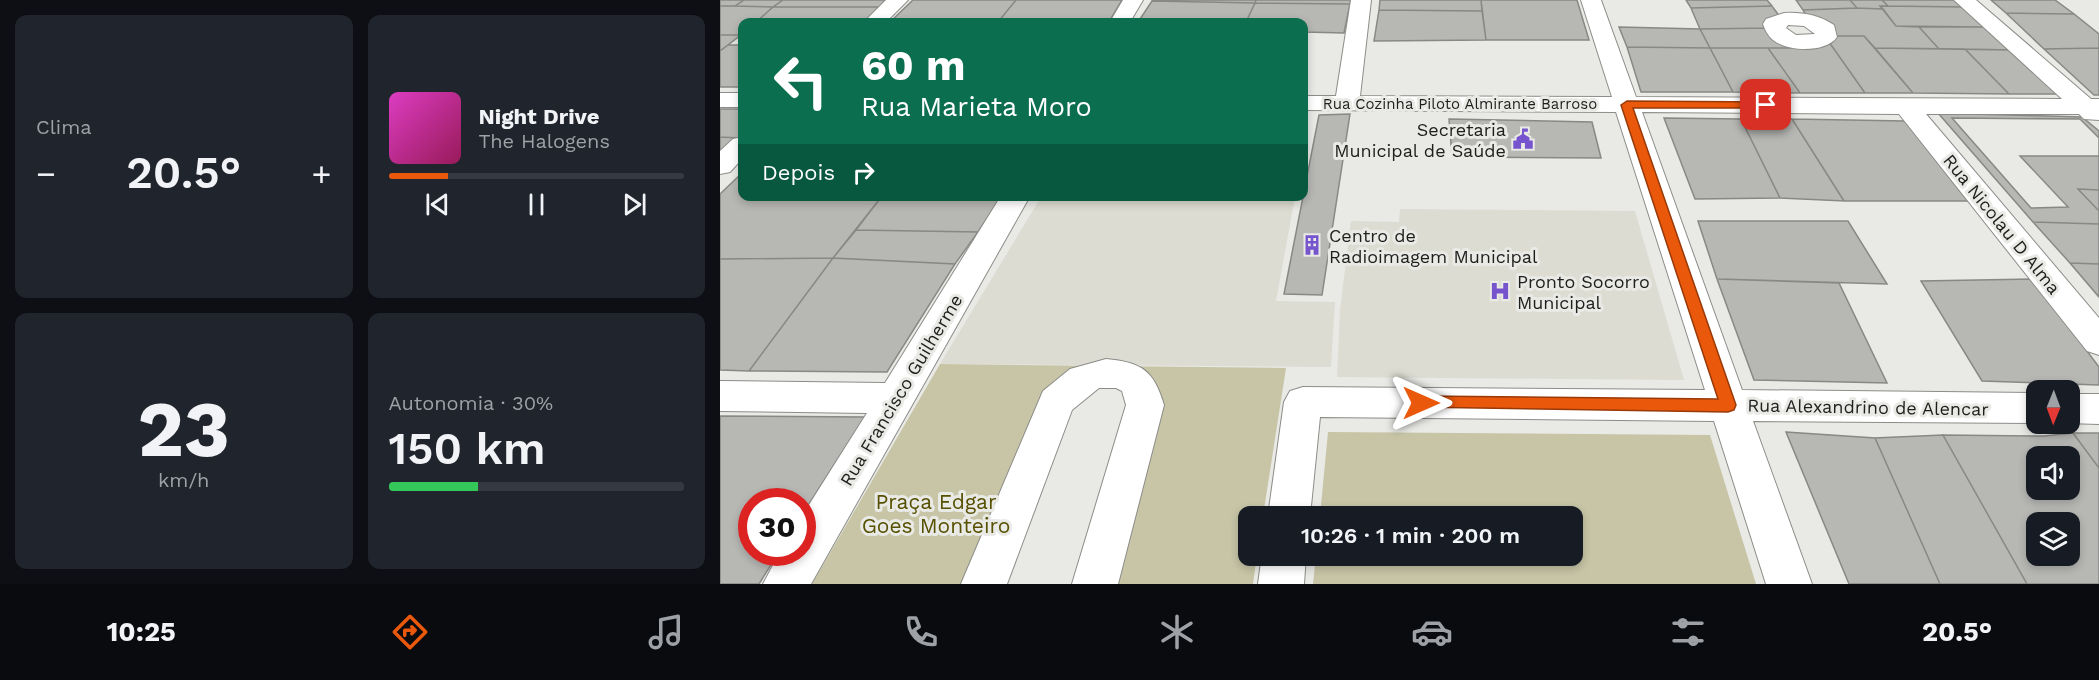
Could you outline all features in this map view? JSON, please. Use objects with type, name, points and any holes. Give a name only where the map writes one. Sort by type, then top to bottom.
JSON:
[{"type":"street","points":[[878,18],[898,0]]},
{"type":"street","points":[[1122,18],[1133,0]]},
{"type":"street","points":[[1347,103],[1361,0]]},
{"type":"street","points":[[1591,0],[1789,584]]},
{"type":"street","points":[[1779,0],[1792,19]]},
{"type":"street","points":[[1964,0],[2094,111]]},
{"type":"street","points":[[720,100],[738,100]]},
{"type":"street","name":"Rua Cozinha Piloto Almirante Barroso","points":[[1308,103],[1906,106],[2094,111]]},
{"type":"street","name":"Rua Nicolau D Alma","points":[[1906,106],[2099,342]]},
{"type":"street","points":[[720,166],[738,149]]},
{"type":"street","name":"Rua Francisco Guilherme","points":[[786,584],[1013,201]]},
{"type":"street","points":[[984,584],[1056,402],[1074,383],[1089,375],[1106,372],[1126,375],[1138,384],[1145,405],[1095,584]]},
{"type":"street","points":[[720,396],[896,398]]},
{"type":"street","name":"Rua Alexandrino de Alencar","points":[[1290,506],[1303,402],[2026,408]]},
{"type":"street","points":[[2080,409],[2099,409]]},
{"type":"street","points":[[1281,584],[1283,566]]},
{"type":"shaded area","points":[[1039,201],[1294,201],[1276,301],[1335,302],[1331,367],[940,364]]},
{"type":"shaded area","name":"Pronto Socorro Municipal","points":[[1400,209],[1635,211],[1684,380],[1337,377],[1340,310],[1351,221],[1399,222]]},
{"type":"green space","name":"Praça Edgar Goes Monteiro","points":[[940,364],[1286,368],[1265,506],[1238,506],[1238,566],[1255,566],[1253,584],[1095,584],[1138,384],[1089,375],[984,584],[812,584]]},
{"type":"green space","points":[[1328,432],[1710,435],[1756,584],[1313,584],[1315,566],[1583,566],[1583,506],[1321,506]]},
{"type":"building","points":[[720,0],[744,0],[735,6],[720,6]]},
{"type":"building","points":[[744,0],[783,0],[773,7],[735,6]]},
{"type":"building","points":[[783,0],[889,0],[882,7],[773,7]]},
{"type":"building","points":[[913,0],[1016,0],[1001,18],[894,18]]},
{"type":"building","points":[[1016,0],[1122,0],[1111,18],[1001,18]]},
{"type":"building","points":[[1152,0],[1256,0],[1255,3],[1152,1]]},
{"type":"building","points":[[1256,0],[1351,0],[1350,4],[1255,3]]},
{"type":"building","points":[[1380,0],[1481,0],[1482,11],[1379,10]]},
{"type":"building","points":[[1481,0],[1577,0],[1589,40],[1486,40]]},
{"type":"building","points":[[1686,0],[1767,0],[1772,6],[1691,8]]},
{"type":"building","points":[[1796,0],[1850,0],[1857,8],[1803,10]]},
{"type":"building","points":[[1850,0],[1882,0],[1888,6],[1880,6],[1883,9],[1857,8]]},
{"type":"building","points":[[1882,0],[1957,0],[1965,7],[1888,6]]},
{"type":"building","points":[[1991,0],[2055,0],[2074,14],[2006,13]]},
{"type":"building","points":[[1152,1],[1255,3],[1248,18],[1141,18]]},
{"type":"building","points":[[1255,3],[1350,4],[1344,33],[1308,32],[1308,18],[1248,18]]},
{"type":"building","points":[[720,6],[773,7],[761,18],[738,18],[738,35],[720,35]]},
{"type":"building","points":[[1772,6],[1780,17],[1769,28],[1700,29],[1691,8]]},
{"type":"building","points":[[1880,6],[1965,7],[1985,27],[1896,26]]},
{"type":"building","points":[[773,7],[882,7],[870,18],[761,18]]},
{"type":"building","points":[[1883,9],[1896,26],[1919,27],[1939,49],[1875,48],[1864,36],[1834,36],[1807,17],[1803,10]]},
{"type":"building","points":[[1379,10],[1482,11],[1486,40],[1374,41]]},
{"type":"building","points":[[2006,13],[2074,14],[2099,34],[2099,48],[2044,49]]},
{"type":"building","points":[[1619,27],[1700,29],[1710,48],[1627,47]]},
{"type":"building","points":[[1919,27],[1985,27],[2011,50],[1939,49]]},
{"type":"building","points":[[1769,28],[1800,48],[1710,48],[1700,29]]},
{"type":"building","points":[[720,35],[738,35],[738,37],[720,51]]},
{"type":"building","points":[[1834,36],[1864,36],[1913,93],[1865,93],[1829,42]]},
{"type":"building","points":[[1829,42],[1865,93],[1800,93],[1768,48],[1800,48]]},
{"type":"building","points":[[728,45],[738,45],[738,87],[720,87],[720,51]]},
{"type":"building","points":[[1627,47],[1710,48],[1733,92],[1641,92]]},
{"type":"building","points":[[1710,48],[1768,48],[1800,93],[1733,92]]},
{"type":"building","points":[[1875,48],[1965,49],[2009,94],[1913,93]]},
{"type":"building","points":[[2099,48],[2099,95],[2094,95],[2044,49]]},
{"type":"building","points":[[1965,49],[2011,50],[2059,94],[2009,94]]},
{"type":"building","points":[[720,109],[738,109],[738,138],[720,137]]},
{"type":"building","points":[[1938,113],[2082,117],[2099,131],[2099,190],[2078,189],[2099,211],[2099,224],[2033,222]]},
{"type":"building","name":"Centro de Radioimagem Municipal","points":[[1350,114],[1322,295],[1284,294],[1302,201],[1308,201],[1308,171],[1319,115]]},
{"type":"building","points":[[1664,118],[1741,119],[1780,198],[1695,199]]},
{"type":"building","points":[[1952,118],[2080,119],[2099,138],[2099,156],[2020,156],[2068,207],[2031,208]]},
{"type":"building","name":"Secretaria Municipal de Saúde","points":[[1449,119],[1592,122],[1601,158],[1452,157]]},
{"type":"building","points":[[1741,119],[1792,119],[1844,201],[1780,198]]},
{"type":"building","points":[[1792,119],[1905,121],[1968,201],[1844,201]]},
{"type":"building","points":[[720,137],[738,138],[720,153]]},
{"type":"building","points":[[738,177],[738,201],[878,201],[833,258],[720,259],[720,194]]},
{"type":"building","points":[[2078,189],[2099,190],[2099,211]]},
{"type":"building","points":[[878,201],[999,201],[978,232],[856,230]]},
{"type":"building","points":[[1698,221],[1848,221],[1887,284],[1717,279]]},
{"type":"building","points":[[2033,222],[2099,224],[2099,264],[2070,263]]},
{"type":"building","points":[[856,230],[978,232],[955,264],[833,258]]},
{"type":"building","points":[[833,258],[749,371],[720,370],[720,259]]},
{"type":"building","points":[[833,258],[955,264],[887,372],[749,371]]},
{"type":"building","points":[[2070,263],[2099,264],[2099,297]]},
{"type":"building","points":[[1717,279],[1839,283],[1887,383],[1754,380]]},
{"type":"building","points":[[2033,279],[2099,367],[2099,385],[2080,384],[2080,380],[2026,380],[2026,383],[1982,381],[1921,281]]},
{"type":"building","points":[[720,416],[865,417],[816,493],[816,488],[738,488],[738,566],[770,566],[759,584],[720,584]]},
{"type":"building","points":[[1786,432],[1875,438],[1940,584],[1849,584]]},
{"type":"building","points":[[2099,433],[2099,468],[2074,434]]},
{"type":"building","points":[[2074,434],[2099,468],[2099,584],[2027,584],[1943,435]]},
{"type":"building","points":[[1943,435],[2027,584],[1940,584],[1875,438]]},
{"type":"place","name":"Secretaria Municipal de Saúde","points":[[1523,139]]},
{"type":"place","name":"Centro de Radioimagem Municipal","points":[[1312,245]]},
{"type":"place","name":"Pronto Socorro Municipal","points":[[1500,291]]},
{"type":"route","points":[[1421,403],[1728,405],[1627,105],[1766,105]]}]
